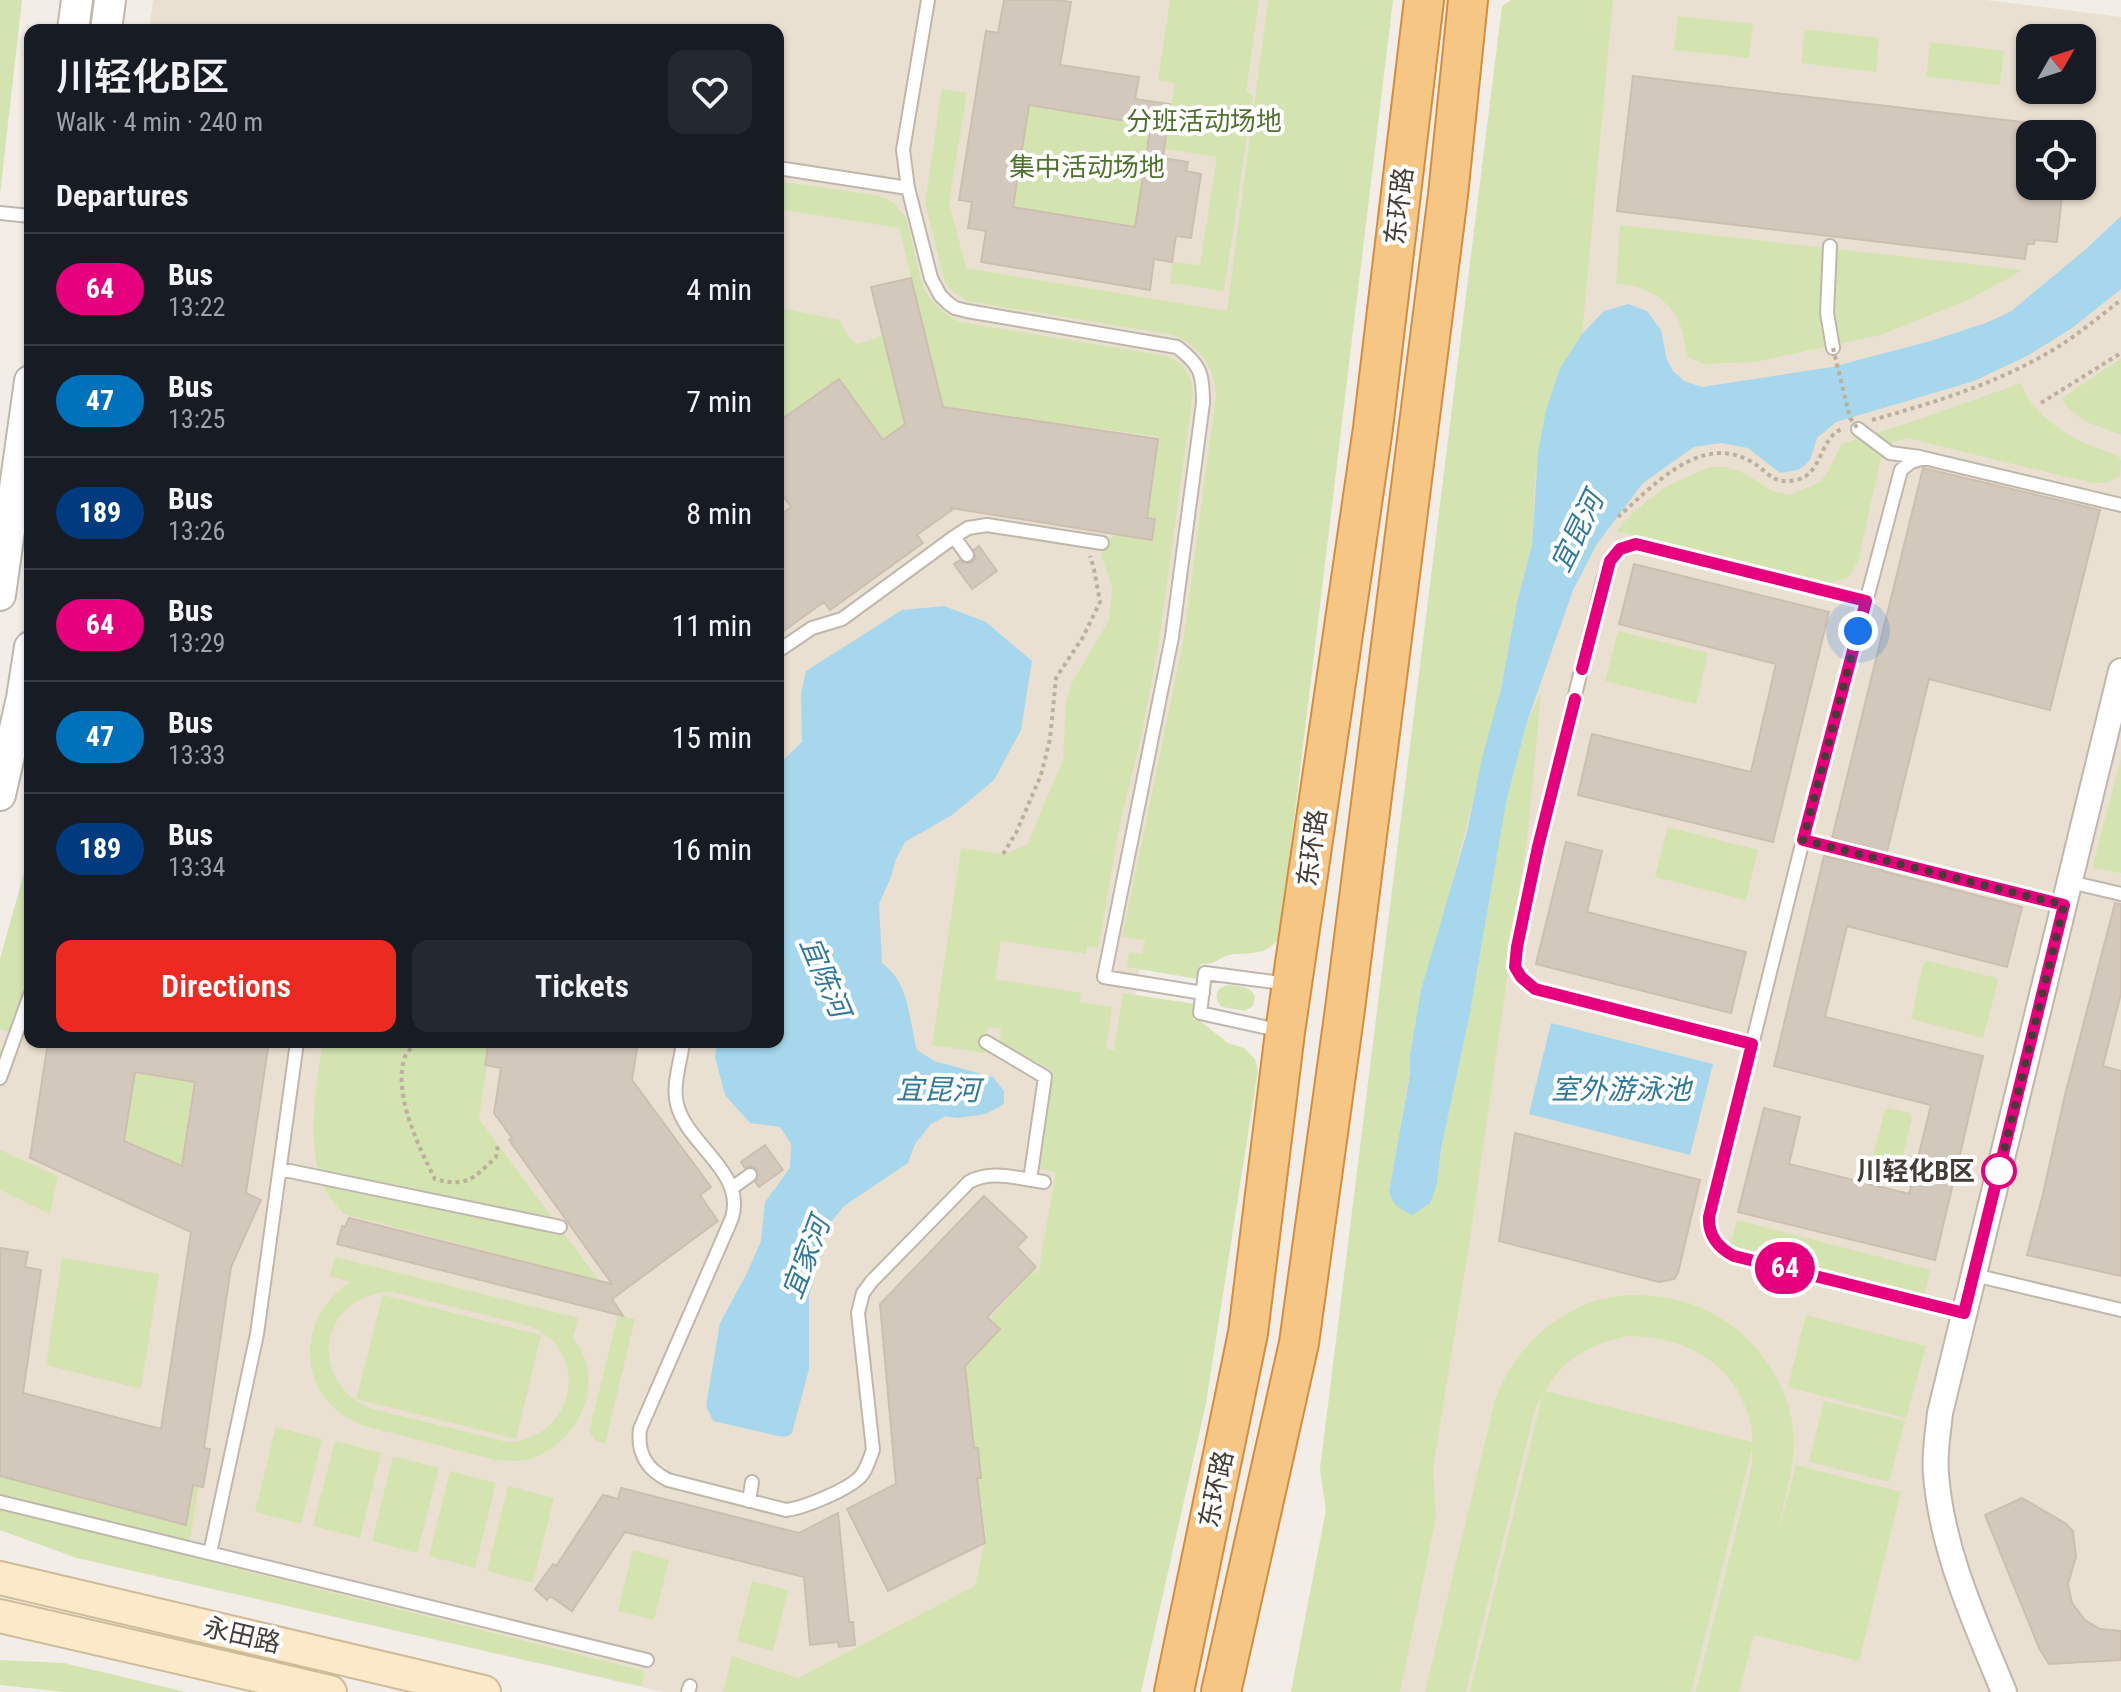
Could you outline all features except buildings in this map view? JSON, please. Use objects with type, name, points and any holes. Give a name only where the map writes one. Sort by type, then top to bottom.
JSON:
[{"type":"highway","name":"东环路","points":[[1174,1692],[1248,1333],[1285,1032],[1373,428],[1424,0]]},
{"type":"highway","name":"东环路","points":[[1221,1692],[1299,1343],[1345,1009],[1448,195],[1468,0]]},
{"type":"main road","name":"永田路","points":[[0,1578],[484,1692]]},
{"type":"main road","name":"永田路","points":[[0,1616],[330,1692]]},
{"type":"street","points":[[74,24],[77,0]]},
{"type":"street","points":[[107,24],[110,0]]},
{"type":"street","points":[[1,588],[24,424]]},
{"type":"street","points":[[2004,1692],[1951,1559],[1935,1471],[1940,1413],[2121,671]]},
{"type":"street","points":[[0,795],[24,706]]},
{"type":"lane","points":[[928,0],[903,150],[908,188],[931,278],[940,295],[955,308],[982,314],[1177,347],[1190,357],[1201,374],[1202,418],[1172,637],[1104,977],[1203,993]]},
{"type":"lane","points":[[784,169],[908,188]]},
{"type":"lane","points":[[0,213],[24,215]]},
{"type":"lane","points":[[1830,246],[1827,313],[1833,348]]},
{"type":"lane","points":[[1858,429],[1890,453],[1924,458],[2121,505]]},
{"type":"lane","points":[[1924,458],[1911,462],[1901,470],[1803,840],[1709,1224],[1718,1244],[1734,1256],[1964,1313]]},
{"type":"lane","points":[[784,647],[812,628],[842,619],[968,528],[987,525],[1102,543]]},
{"type":"lane","points":[[954,537],[967,555]]},
{"type":"lane","points":[[1752,1044],[1535,989],[1515,967],[1538,847],[1603,580],[1610,561],[1620,549],[1636,544],[1866,601]]},
{"type":"lane","points":[[1803,840],[2067,893],[2121,894]]},
{"type":"lane","points":[[1285,1032],[1200,1013],[1205,973],[1293,985]]},
{"type":"lane","points":[[0,1078],[24,1012]]},
{"type":"lane","points":[[682,1048],[676,1102],[684,1120],[727,1179],[734,1202],[732,1218],[645,1416],[639,1440],[644,1460],[657,1475],[786,1510],[796,1509],[848,1486],[865,1470],[873,1450],[858,1313],[863,1293],[872,1281],[969,1182],[992,1175],[1037,1181],[1045,1077],[986,1042]]},
{"type":"lane","points":[[210,1553],[257,1334],[296,1048]]},
{"type":"lane","points":[[280,1169],[560,1227]]},
{"type":"lane","points":[[732,1188],[750,1175]]},
{"type":"lane","points":[[1974,1275],[2121,1310]]},
{"type":"lane","points":[[749,1501],[752,1482]]},
{"type":"lane","points":[[0,1502],[647,1660]]},
{"type":"path","points":[[1833,348],[1850,418],[1858,429]]},
{"type":"path","points":[[2041,403],[2121,353]]},
{"type":"path","points":[[1003,854],[1016,833],[1041,775],[1050,739],[1056,678],[1083,637],[1100,602],[1085,541]]},
{"type":"path","points":[[411,1048],[405,1055],[402,1081],[406,1110],[435,1179],[452,1184],[476,1176],[496,1157],[498,1144]]},
{"type":"shaded area","points":[[153,0],[1268,0],[1157,871],[1081,1305],[1000,1692],[663,1692],[77,1558],[0,1530],[0,959],[24,873],[24,1048],[784,1048],[784,24],[150,24]]},
{"type":"shaded area","points":[[1511,0],[1986,0],[2121,17],[2121,1692],[1291,1692],[1326,1510],[1320,1469]]},
{"type":"green space","points":[[0,0],[22,0],[0,194]]},
{"type":"green space","name":"分班活动场地","points":[[1170,0],[1259,0],[1246,92],[1253,96],[1224,291],[1170,283],[1173,262],[1200,265],[1217,157],[1165,149],[1175,83],[1158,80]]},
{"type":"green space","points":[[1268,0],[1393,0],[1280,936],[1263,951],[1230,955],[1201,964],[1198,979],[1127,967],[1129,952],[1142,954],[1145,940],[1122,937],[1183,643],[1216,396],[1213,376],[1198,351],[1173,335],[967,301],[945,283],[925,202],[942,89],[967,93],[949,202],[966,268],[1227,311]]},
{"type":"green space","points":[[1511,0],[1613,0],[1582,334],[1560,368],[1535,478],[1532,544],[1517,602],[1501,689],[1440,930],[1421,990],[1389,1192],[1429,1203],[1437,1184],[1506,803],[1526,725],[1541,692],[1528,831],[1470,1239],[1433,1468],[1436,1518],[1400,1692],[1291,1692],[1326,1510],[1320,1469],[1502,6]]},
{"type":"green space","points":[[1678,16],[1753,24],[1749,58],[1674,50]]},
{"type":"green space","points":[[1805,29],[1879,38],[1876,72],[1801,63]]},
{"type":"green space","points":[[1930,42],[2004,51],[2000,85],[1926,77]]},
{"type":"green space","name":"集中活动场地","points":[[1029,105],[1151,125],[1135,227],[1013,207]]},
{"type":"green space","points":[[784,182],[881,196],[894,203],[906,218],[925,290],[937,306],[960,322],[1167,356],[1183,365],[1193,392],[1159,640],[1142,733],[1120,823],[1098,948],[1087,946],[1086,954],[1001,941],[995,979],[1081,993],[1080,1002],[1112,1007],[1106,1048],[1114,1050],[1123,993],[1195,1004],[1193,1020],[1200,1021],[1228,1043],[1244,1048],[1255,1059],[1258,1070],[1206,1403],[1141,1692],[723,1692],[732,1656],[798,1678],[975,1586],[986,1535],[977,1478],[978,1448],[974,1448],[965,1366],[1000,1328],[990,1318],[1034,1271],[1038,1274],[1056,1172],[1037,1168],[1053,1071],[1000,1042],[1001,1028],[988,1027],[985,1053],[932,1045],[961,848],[1003,854],[1027,845],[1063,760],[1066,702],[1072,683],[1109,620],[1112,586],[1101,555],[1114,534],[1152,540],[1155,520],[1147,518],[1159,437],[943,407],[899,228],[784,210]]},
{"type":"green space","points":[[1620,225],[2023,270],[1968,300],[1880,335],[1755,362],[1703,364],[1688,357],[1680,324],[1663,300],[1645,290],[1616,284]]},
{"type":"green space","points":[[784,308],[839,320],[857,344],[883,336],[905,424],[883,440],[839,379],[784,418]]},
{"type":"green space","points":[[2121,358],[2121,435],[2082,419],[2061,399]]},
{"type":"green space","points":[[2021,383],[2032,403],[2058,428],[2119,457],[2120,477],[2105,483],[2092,483],[1907,438],[1893,442],[1881,458],[1858,561],[1848,578],[1828,583],[1616,531],[1665,487],[1709,467],[1739,471],[1772,491],[1790,495],[1820,482],[1841,444]]},
{"type":"green space","points":[[1618,631],[1708,653],[1696,704],[1605,681]]},
{"type":"green space","points":[[2121,758],[2121,873],[2092,868]]},
{"type":"green space","points":[[1668,827],[1758,850],[1746,900],[1655,877]]},
{"type":"green space","points":[[24,873],[24,992],[0,1059],[0,1049],[3,1049],[9,1032],[0,1031],[0,959]]},
{"type":"green space","points":[[1928,961],[1997,978],[1983,1038],[1911,1019],[1922,969]]},
{"type":"green space","points":[[1228,985],[1251,991],[1255,997],[1253,1006],[1245,1011],[1222,1007],[1217,994],[1220,988]]},
{"type":"green space","points":[[321,1048],[489,1048],[479,1119],[599,1280],[344,1214],[324,1188],[318,1171],[314,1134]]},
{"type":"green space","points":[[135,1072],[195,1082],[182,1166],[123,1142]]},
{"type":"green space","points":[[1889,1108],[1910,1113],[1912,1118],[1900,1168],[1895,1173],[1871,1164],[1885,1110]]},
{"type":"green space","points":[[0,1150],[58,1176],[50,1214],[0,1190]]},
{"type":"green space","points":[[1737,1220],[1930,1270],[1925,1294],[1730,1245]]},
{"type":"green space","points":[[335,1257],[578,1318],[573,1337],[588,1370],[586,1401],[580,1416],[560,1442],[547,1451],[533,1458],[510,1461],[495,1460],[365,1426],[342,1415],[326,1399],[315,1380],[310,1360],[311,1338],[318,1317],[331,1298],[350,1282],[330,1276]],"holes":[[[393,1292],[529,1326],[549,1338],[562,1354],[568,1373],[568,1392],[561,1411],[548,1426],[530,1437],[507,1442],[369,1408],[350,1395],[337,1379],[330,1362],[329,1343],[334,1326],[345,1310],[362,1299]]]},
{"type":"green space","points":[[62,1258],[159,1274],[141,1389],[46,1365]]},
{"type":"green space","points":[[383,1295],[541,1335],[516,1439],[356,1399]]},
{"type":"green space","points":[[1627,1295],[1665,1297],[1709,1311],[1746,1338],[1775,1375],[1785,1396],[1794,1441],[1778,1532],[1796,1465],[1901,1492],[1859,1661],[1754,1635],[1739,1692],[1696,1692],[1749,1479],[1752,1448],[1691,1692],[1470,1692],[1543,1393],[1534,1412],[1466,1692],[1425,1692],[1495,1400],[1502,1384],[1520,1354],[1558,1319],[1594,1301]],"holes":[[[1630,1336],[1654,1338],[1696,1352],[1729,1378],[1741,1396],[1753,1442],[1545,1391],[1570,1361],[1592,1347]]]},
{"type":"green space","points":[[618,1315],[635,1319],[605,1444],[595,1440],[589,1432]]},
{"type":"green space","points":[[1806,1315],[1926,1346],[1906,1418],[1788,1387]]},
{"type":"green space","points":[[1824,1401],[1905,1421],[1889,1482],[1809,1462]]},
{"type":"green space","points":[[276,1427],[322,1439],[301,1524],[255,1512]]},
{"type":"green space","points":[[335,1441],[381,1453],[360,1538],[313,1526]]},
{"type":"green space","points":[[393,1456],[439,1468],[417,1553],[372,1541]]},
{"type":"green space","points":[[450,1471],[496,1483],[475,1568],[429,1556]]},
{"type":"green space","points":[[0,1476],[185,1525],[193,1485],[199,1486],[189,1544],[0,1496]]},
{"type":"green space","points":[[508,1486],[554,1498],[533,1583],[487,1571]]},
{"type":"green space","points":[[0,1509],[644,1671],[641,1686],[77,1558],[0,1530]]},
{"type":"green space","points":[[633,1550],[669,1560],[654,1620],[618,1611]]},
{"type":"green space","points":[[752,1581],[788,1590],[773,1651],[737,1641]]},
{"type":"green space","points":[[0,1660],[64,1663],[186,1692],[65,1692],[0,1685]]},
{"type":"water","name":"宜昆河","points":[[2121,216],[2121,289],[2072,328],[2027,356],[1974,381],[1836,422],[1817,438],[1810,460],[1798,470],[1780,473],[1748,448],[1721,443],[1694,447],[1643,483],[1597,544],[1573,590],[1526,725],[1506,803],[1437,1184],[1430,1203],[1413,1215],[1401,1209],[1389,1192],[1421,990],[1467,832],[1482,758],[1501,689],[1517,602],[1532,545],[1538,453],[1546,410],[1560,368],[1582,334],[1604,311],[1628,304],[1647,311],[1661,330],[1667,360],[1673,371],[1684,381],[1702,387],[1832,367],[1927,342],[2010,312]]},
{"type":"water","points":[[944,606],[986,622],[1032,661],[1021,730],[994,780],[952,815],[905,842],[879,904],[882,963],[898,981],[903,992],[917,1050],[934,1061],[993,1077],[1004,1091],[1004,1104],[986,1114],[957,1118],[946,1116],[931,1124],[915,1144],[908,1163],[844,1206],[826,1228],[809,1297],[809,1369],[792,1433],[786,1437],[778,1436],[713,1421],[706,1406],[720,1323],[761,1241],[765,1202],[790,1168],[791,1144],[780,1127],[750,1123],[725,1095],[715,1057],[716,1048],[784,1048],[784,759],[802,742],[801,694],[806,671],[902,610]]},
{"type":"water","name":"室外游泳池","points":[[1551,1023],[1713,1064],[1690,1155],[1529,1114]]},
{"type":"bus line","name":"64","points":[[1575,699],[1517,947],[1515,967],[1521,977],[1535,989],[1565,998],[1752,1044],[1709,1217],[1712,1235],[1726,1252],[1964,1313],[2064,905],[1803,840],[1866,601],[1636,544],[1620,549],[1610,561],[1582,669]]},
{"type":"place","name":"川轻化B区","points":[[1999,1171]]},
{"type":"route","points":[[1858,631],[1803,840],[2064,905],[1999,1171]]},
{"type":"water label","name":"宜陈河","points":[[825,977]]},
{"type":"water label","name":"宜家河","points":[[806,1258]]}]
